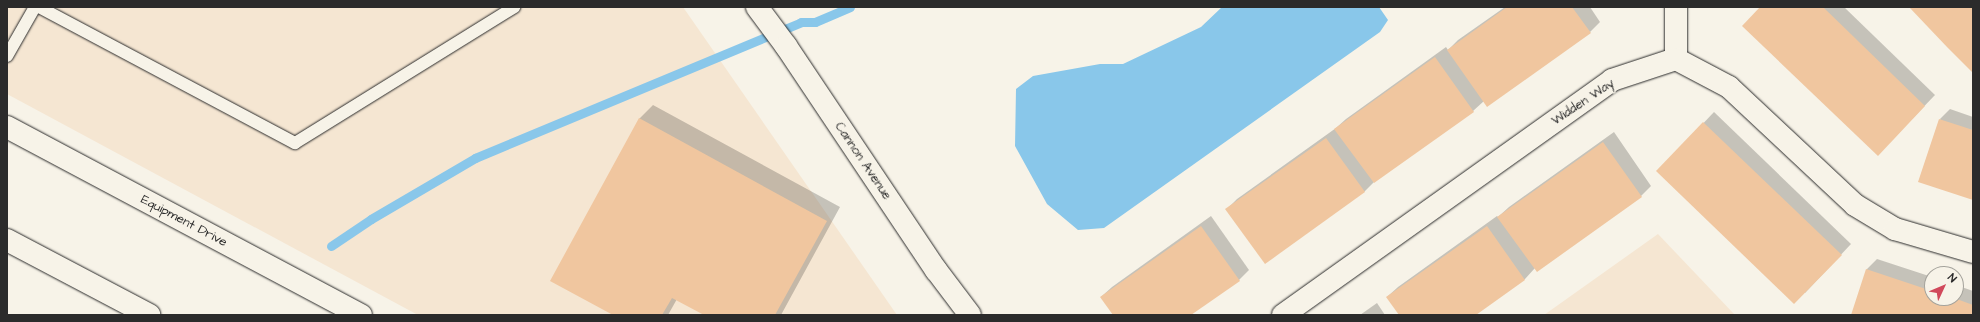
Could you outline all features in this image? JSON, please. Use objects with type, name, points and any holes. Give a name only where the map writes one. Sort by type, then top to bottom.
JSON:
[{"type":"main road","points":[[1676,7],[1676,59],[1729,88],[1856,205],[1895,229],[1973,252]]},
{"type":"main road","name":"Cannon Avenue","points":[[760,11],[786,46],[936,270],[970,315]]},
{"type":"main road","name":"Widden Way","points":[[1283,315],[1612,80],[1676,59]]},
{"type":"main road","name":"Equipment Drive","points":[[7,127],[361,315]]},
{"type":"main road","points":[[7,240],[149,315]]},
{"type":"lane","points":[[7,56],[35,7]]},
{"type":"lane","points":[[39,7],[295,142],[514,7]]},
{"type":"shaded area","points":[[7,7],[683,7],[897,315],[418,315],[7,94]]},
{"type":"shaded area","points":[[1658,234],[1735,315],[1544,315]]},
{"type":"water","points":[[1222,7],[1379,7],[1388,20],[1380,32],[1104,228],[1078,230],[1047,204],[1015,146],[1016,89],[1033,76],[1100,64],[1123,64],[1201,27]]},
{"type":"building","points":[[1507,7],[1572,7],[1591,33],[1487,107],[1447,50]]},
{"type":"building","points":[[1760,7],[1823,7],[1925,106],[1878,156],[1742,26]]},
{"type":"building","points":[[1909,7],[1973,7],[1973,73],[1947,47]]},
{"type":"building","points":[[1435,57],[1474,112],[1374,183],[1334,129]]},
{"type":"building","points":[[639,118],[827,221],[775,315],[704,315],[672,298],[662,315],[613,315],[550,281]]},
{"type":"building","points":[[1939,119],[1973,130],[1973,200],[1918,182]]},
{"type":"building","points":[[1703,122],[1842,255],[1794,304],[1656,171]]},
{"type":"building","points":[[1326,138],[1365,192],[1265,264],[1225,209]]},
{"type":"building","points":[[1603,142],[1642,197],[1537,272],[1497,217]]},
{"type":"building","points":[[1201,226],[1240,281],[1191,315],[1113,315],[1100,297]]},
{"type":"building","points":[[1487,226],[1525,280],[1476,315],[1399,315],[1386,297]]},
{"type":"building","points":[[1866,269],[1924,288],[1924,306],[1964,306],[1964,302],[1973,305],[1973,315],[1851,315]]},
{"type":"waterway","points":[[331,246],[371,219],[475,158],[801,22],[815,22],[850,7]]}]
